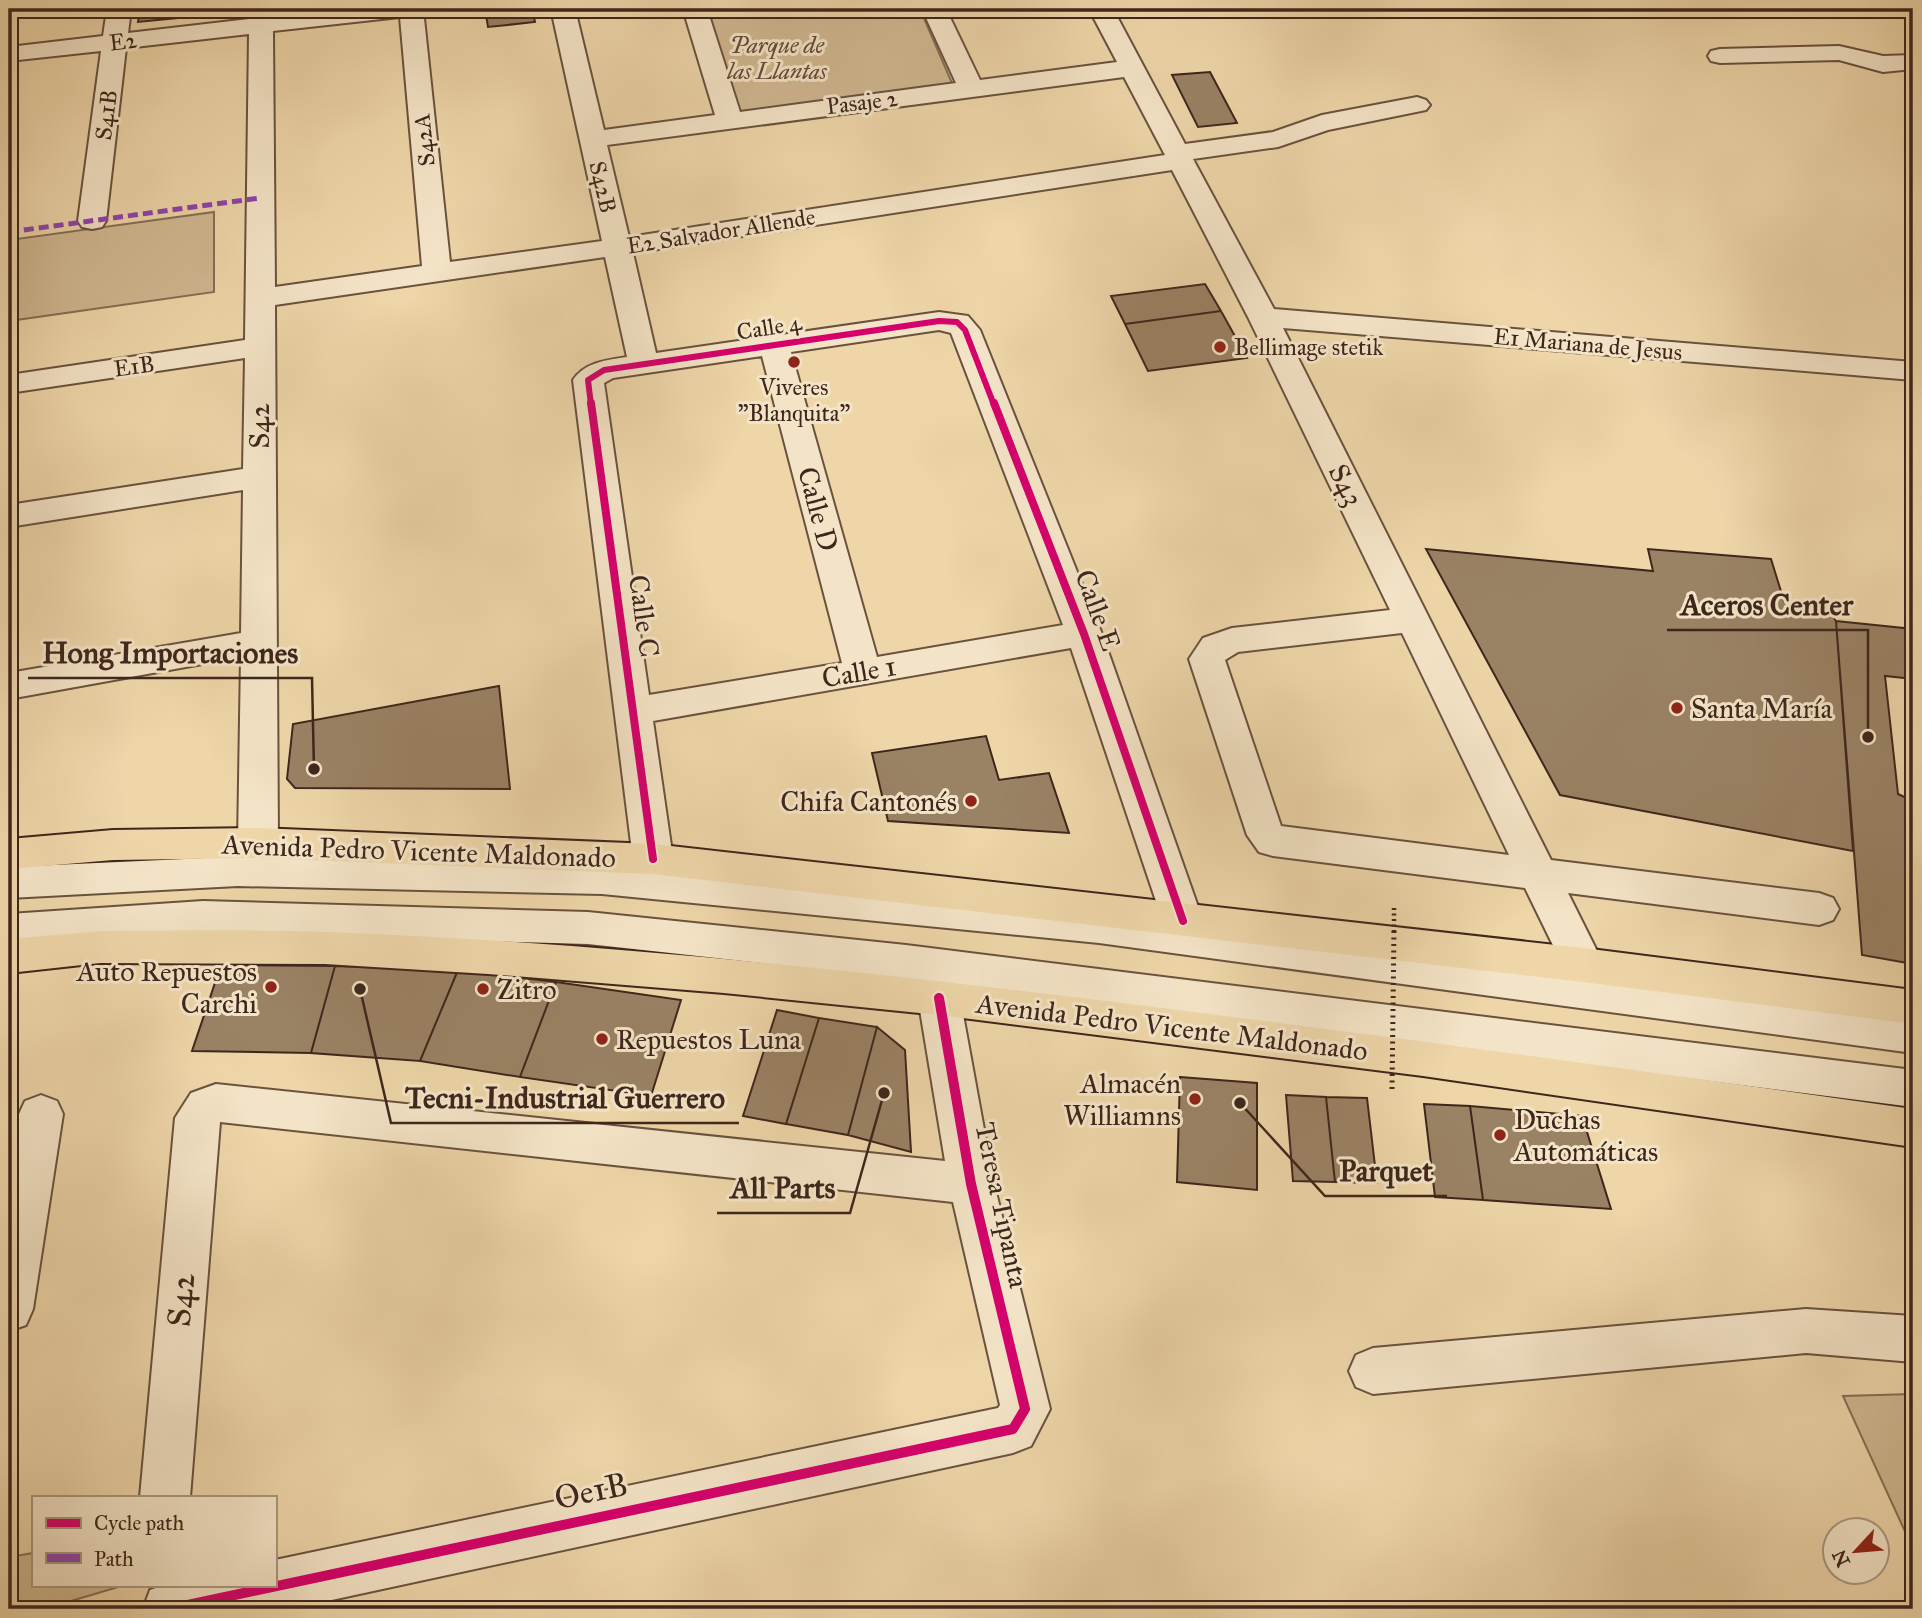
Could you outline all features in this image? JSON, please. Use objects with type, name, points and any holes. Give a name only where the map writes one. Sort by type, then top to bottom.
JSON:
[{"type":"main road","name":"Avenida Pedro Vicente Maldonado","points":[[9,854],[113,845],[258,843],[653,859],[1583,965],[1913,1007]]},
{"type":"main road","name":"Avenida Pedro Vicente Maldonado","points":[[9,956],[100,947],[325,948],[668,971],[939,998],[1423,1058],[1913,1128]]},
{"type":"street","name":"S41B","points":[[92,221],[119,9]]},
{"type":"street","name":"E2","points":[[9,54],[115,42],[261,17],[403,9]]},
{"type":"street","name":"S42A","points":[[411,9],[437,272]]},
{"type":"street","name":"S42B","points":[[563,9],[644,365]]},
{"type":"street","points":[[695,9],[729,119]]},
{"type":"street","points":[[934,9],[971,88]]},
{"type":"street","name":"S43","points":[[1101,9],[1263,317],[1583,965]]},
{"type":"street","name":"S42","points":[[258,843],[261,17]]},
{"type":"street","points":[[1720,56],[1839,53],[1883,64],[1913,62]]},
{"type":"street","name":"Pasaje 2","points":[[593,139],[1132,68]]},
{"type":"street","name":"E2 Salvador Allende","points":[[260,298],[617,247],[1179,157],[1278,139],[1322,123],[1417,105]]},
{"type":"street","name":"E1 Mariana de Jesus","points":[[1263,317],[1913,371]]},
{"type":"street","name":"Calle 4","points":[[588,380],[604,370],[939,320],[957,322]]},
{"type":"street","name":"Calle E","points":[[957,322],[965,330],[1084,634],[1183,921]]},
{"type":"street","name":"Calle D","points":[[774,345],[863,672]]},
{"type":"street","name":"E1B","points":[[9,384],[260,347]]},
{"type":"street","name":"Calle C","points":[[588,380],[653,859]]},
{"type":"street","points":[[9,516],[259,477]]},
{"type":"street","points":[[1413,620],[1232,640],[1216,647],[1207,659],[1266,835],[1273,841],[1819,909]]},
{"type":"street","name":"Calle 1","points":[[635,712],[1084,634]]},
{"type":"street","points":[[9,687],[258,642]]},
{"type":"street","points":[[9,883],[237,871],[602,879],[1099,927],[1913,1035]]},
{"type":"street","points":[[9,930],[203,917],[588,928],[906,962],[1913,1089]]},
{"type":"street","name":"Teresa Tipanta","points":[[939,998],[971,1184],[1025,1409],[1021,1419]]},
{"type":"street","name":"S42","points":[[165,1496],[197,1118],[206,1107],[216,1103],[971,1184]]},
{"type":"street","points":[[9,1309],[41,1114]]},
{"type":"street","points":[[1373,1371],[1806,1331],[1913,1339]]},
{"type":"street","name":"Oe1B","points":[[169,1609],[244,1600],[1013,1429],[1021,1419]]},
{"type":"street","points":[[155,1609],[157,1586]]},
{"type":"path","points":[[1392,1089],[1394,906]]},
{"type":"green space","name":"Parque de las Llantas","points":[[705,9],[920,9],[955,90],[739,112]]},
{"type":"green space","points":[[214,212],[214,292],[9,321],[9,240]]},
{"type":"green space","points":[[1913,1394],[1913,1549],[1843,1396]]},
{"type":"green space","points":[[32,1553],[32,1586],[122,1586],[44,1609],[9,1609],[9,1557]]},
{"type":"building","points":[[140,9],[189,9],[188,17],[138,22]]},
{"type":"building","points":[[485,9],[532,9],[535,22],[488,27]]},
{"type":"building","points":[[1210,72],[1237,123],[1198,127],[1172,75]]},
{"type":"building","points":[[1205,284],[1221,311],[1125,324],[1111,296]]},
{"type":"building","points":[[1221,311],[1247,358],[1148,371],[1125,324]]},
{"type":"building","name":"Santa María","points":[[1426,549],[1653,571],[1648,549],[1771,559],[1784,601],[1823,603],[1836,621],[1853,851],[1560,795]]},
{"type":"building","points":[[1836,621],[1913,629],[1913,679],[1885,676],[1898,794],[1913,801],[1913,964],[1862,955]]},
{"type":"building","points":[[499,686],[510,789],[295,788],[287,779],[293,724]]},
{"type":"building","name":"Chifa Cantonés","points":[[986,736],[999,780],[1049,773],[1069,833],[888,821],[872,753]]},
{"type":"building","points":[[221,965],[335,966],[311,1053],[192,1051]]},
{"type":"building","points":[[335,966],[458,970],[420,1061],[311,1053]]},
{"type":"building","points":[[458,970],[556,982],[520,1077],[420,1061]]},
{"type":"building","name":"Repuestos Luna","points":[[556,982],[681,1000],[651,1096],[520,1077]]},
{"type":"building","points":[[777,1010],[819,1018],[786,1124],[743,1116]]},
{"type":"building","points":[[819,1018],[877,1027],[848,1135],[786,1124]]},
{"type":"building","points":[[877,1027],[905,1050],[911,1152],[848,1135]]},
{"type":"building","points":[[1180,1077],[1257,1083],[1257,1190],[1177,1182]]},
{"type":"building","points":[[1286,1095],[1326,1097],[1335,1182],[1293,1181]]},
{"type":"building","points":[[1326,1097],[1367,1098],[1377,1183],[1335,1182]]},
{"type":"building","points":[[1424,1104],[1470,1106],[1483,1200],[1435,1197]]},
{"type":"building","points":[[1470,1106],[1582,1116],[1611,1209],[1483,1200]]},
{"type":"marked path","points":[[9,232],[260,198]]},
{"type":"cycle path","points":[[653,859],[588,380],[604,370],[939,321],[957,322],[965,330],[1084,634],[1183,921]]},
{"type":"cycle path","points":[[169,1609],[1013,1429],[1025,1409],[971,1184],[939,998]]},
{"type":"place","name":"Bellimage stetik","points":[[1220,347]]},
{"type":"place","name":"Viveres \"Blanquita\"","points":[[794,362]]},
{"type":"place","name":"Santa María","points":[[1677,708]]},
{"type":"place","name":"Aceros Center","points":[[1868,737]]},
{"type":"place","name":"Hong Importaciones","points":[[314,769]]},
{"type":"place","name":"Chifa Cantonés","points":[[971,801]]},
{"type":"place","name":"Auto Repuestos Carchi","points":[[271,987]]},
{"type":"place","name":"Tecni-Industrial Guerrero","points":[[360,989]]},
{"type":"place","name":"Zitro","points":[[483,989]]},
{"type":"place","name":"Repuestos Luna","points":[[602,1039]]},
{"type":"place","name":"All Parts","points":[[884,1093]]},
{"type":"place","name":"Almacén Williamns","points":[[1195,1099]]},
{"type":"place","name":"Parquet","points":[[1240,1103]]},
{"type":"place","name":"Duchas Automáticas","points":[[1500,1135]]}]
